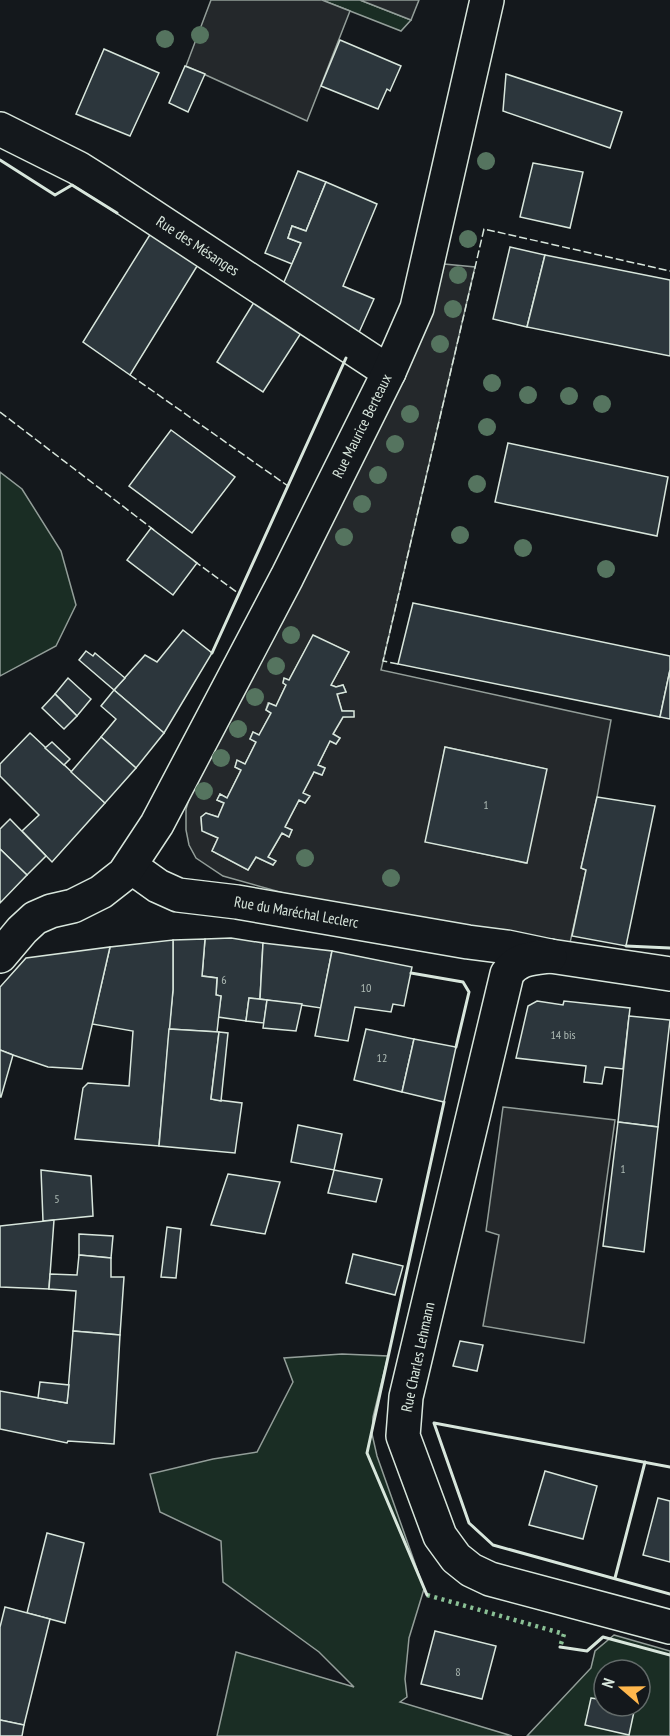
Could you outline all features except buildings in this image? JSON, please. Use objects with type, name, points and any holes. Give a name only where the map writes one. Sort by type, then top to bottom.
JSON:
[{"type":"street","name":"Rue Maurice Berteaux","points":[[0,956],[35,918],[51,911],[73,906],[101,892],[124,874],[156,824],[287,577],[389,372],[417,308],[487,0]]},
{"type":"street","name":"Rue des Mésanges","points":[[0,129],[78,168],[389,372]]},
{"type":"street","name":"Rue du Maréchal Leclerc","points":[[130,866],[158,886],[178,895],[237,902],[550,956],[670,974]]},
{"type":"street","name":"Rue du Maréchal Leclerc","points":[[468,942],[489,951],[493,956],[499,968],[503,987]]},
{"type":"street","name":"Rue Charles Lehmann","points":[[550,956],[516,963],[507,974],[503,987],[406,1397],[403,1436],[440,1536],[456,1558],[471,1570],[490,1579],[670,1627]]},
{"type":"green space","points":[[322,0],[360,0],[411,20],[401,31]]},
{"type":"green space","points":[[0,472],[22,489],[61,551],[76,605],[56,646],[0,676]]},
{"type":"green space","points":[[342,1354],[388,1356],[373,1417],[372,1434],[377,1456],[424,1589],[409,1638],[405,1679],[407,1697],[400,1702],[512,1736],[217,1736],[236,1652],[354,1687],[319,1652],[223,1582],[221,1541],[160,1512],[150,1474],[213,1459],[257,1452],[293,1382],[284,1358]]},
{"type":"green space","points":[[614,1635],[670,1651],[670,1736],[527,1736],[591,1668],[592,1664],[592,1718],[652,1718],[652,1658],[593,1658],[595,1651]]},
{"type":"shaded area","points":[[211,0],[322,0],[350,11],[307,121],[186,66]]},
{"type":"shaded area","points":[[360,0],[419,0],[411,20]]},
{"type":"shaded area","points":[[444,264],[475,267],[381,670],[611,720],[581,868],[586,870],[570,943],[305,899],[223,876],[196,858],[189,845],[186,809],[190,796]],"holes":[[[313,636],[349,652],[331,685],[336,687],[343,685],[346,692],[337,694],[342,711],[352,711],[354,716],[343,717],[333,734],[340,738],[336,744],[330,741],[318,765],[325,768],[322,775],[314,772],[303,793],[309,797],[305,803],[299,800],[285,827],[292,830],[289,837],[282,833],[268,857],[275,861],[273,865],[256,857],[248,870],[212,851],[218,838],[202,830],[201,817],[206,813],[218,817],[224,803],[217,800],[220,794],[227,798],[241,770],[235,767],[237,761],[245,764],[256,742],[250,739],[253,732],[259,735],[271,713],[266,710],[268,703],[276,706],[286,685],[283,683],[284,679],[289,680]],[[445,747],[546,769],[526,863],[428,842]]]},
{"type":"shaded area","points":[[503,1107],[615,1120],[584,1343],[483,1326],[499,1235],[486,1231]]},
{"type":"hedge","points":[[427,1595],[564,1634],[560,1647]]},
{"type":"fence","points":[[398,664],[383,661],[484,229],[670,271]]},
{"type":"fence","points":[[130,375],[288,486]]},
{"type":"fence","points":[[0,412],[154,530]]},
{"type":"fence","points":[[194,561],[238,593]]},
{"type":"wall","points":[[0,160],[55,195],[72,185],[117,213]]},
{"type":"wall","points":[[212,653],[346,358]]},
{"type":"wall","points":[[626,946],[670,948]]},
{"type":"wall","points":[[411,973],[463,982],[469,992],[456,1047]]},
{"type":"wall","points":[[427,1595],[367,1453],[444,1102]]},
{"type":"wall","points":[[670,1467],[434,1423],[469,1523],[493,1545],[670,1594]]},
{"type":"wall","points":[[615,1578],[645,1462]]},
{"type":"wall","points":[[560,1647],[587,1651],[603,1637],[670,1655]]}]
